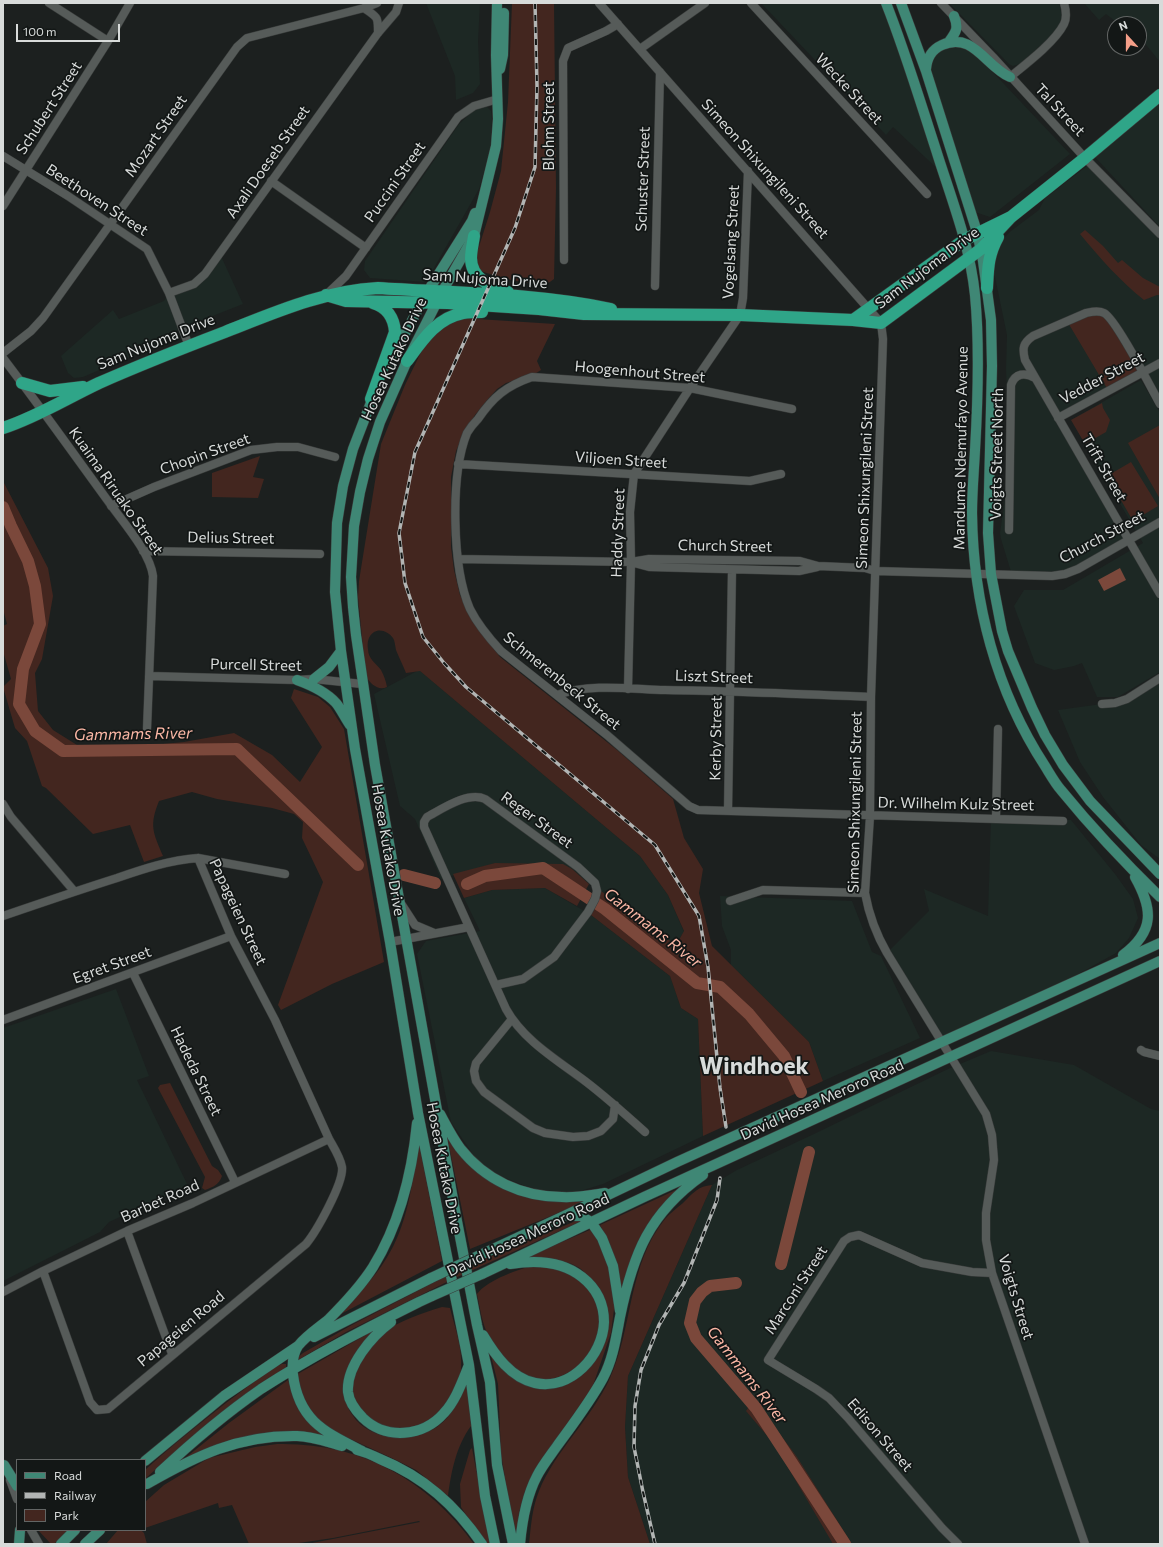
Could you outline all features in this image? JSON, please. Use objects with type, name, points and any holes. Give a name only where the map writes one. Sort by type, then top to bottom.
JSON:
[{"type":"highway","name":"Sam Nujoma Drive","points":[[326,295],[346,301],[364,300],[422,303],[440,298],[524,302],[574,302],[641,315],[740,315],[853,320],[881,323],[981,249],[1008,220],[1160,95]]},
{"type":"highway","name":"Sam Nujoma Drive","points":[[853,320],[964,240],[977,232],[1008,220]]},
{"type":"highway","points":[[987,288],[990,252],[1008,220]]},
{"type":"highway","points":[[474,236],[471,259],[476,275],[481,280],[524,302]]},
{"type":"highway","name":"Sam Nujoma Drive","points":[[3,428],[44,412],[99,384],[189,346],[286,308],[326,295],[354,289],[378,288],[428,291],[440,298]]},
{"type":"highway","points":[[364,300],[380,305],[385,309],[394,323],[395,332],[372,399]]},
{"type":"highway","points":[[406,361],[431,330],[449,318],[462,313],[524,302]]},
{"type":"highway","points":[[22,383],[50,391],[99,384]]},
{"type":"main road","name":"Hosea Kutako Drive","points":[[497,3],[496,55],[498,99],[496,146],[474,236],[406,361],[380,422],[368,459],[354,526],[352,551],[352,607],[375,765],[436,1109],[477,1325],[490,1382],[497,1466],[513,1544]]},
{"type":"main road","name":"Hosea Kutako Drive","points":[[498,85],[503,55],[504,3]]},
{"type":"main road","name":"Mandume Ndemufayo Avenue","points":[[886,3],[969,258],[977,324],[977,386],[972,514],[976,574],[986,631],[994,660],[1012,708],[1030,744],[1060,789],[1130,868],[1160,897]]},
{"type":"main road","name":"Mandume Ndemufayo Avenue","points":[[902,3],[926,72],[977,232],[981,249],[991,320],[992,366],[988,534],[991,574],[997,610],[1004,638],[1045,735],[1063,765],[1090,801],[1160,874]]},
{"type":"main road","points":[[948,42],[956,32],[957,25],[954,16]]},
{"type":"main road","points":[[926,72],[927,59],[931,52],[948,42],[959,41],[972,46],[1001,73],[1010,77]]},
{"type":"main road","name":"Hosea Kutako Drive","points":[[486,187],[472,221],[428,291],[390,360],[372,399],[353,449],[343,486],[337,523],[335,592],[341,651],[352,728],[390,942],[418,1113],[469,1365],[485,1496],[495,1544]]},
{"type":"main road","points":[[314,679],[329,667],[341,651]]},
{"type":"main road","points":[[297,680],[315,688],[336,703],[352,728]]},
{"type":"main road","points":[[1099,970],[1135,946],[1141,937],[1146,924],[1148,907],[1130,868]]},
{"type":"main road","name":"David Hosea Meroro Road","points":[[146,1460],[224,1396],[298,1346],[314,1337],[431,1278],[612,1192],[1160,943]]},
{"type":"main road","name":"David Hosea Meroro Road","points":[[146,1484],[189,1445],[228,1413],[262,1389],[323,1352],[419,1302],[1160,961]]},
{"type":"main road","points":[[1146,968],[1160,964]]},
{"type":"main road","points":[[436,1109],[454,1138],[469,1158],[489,1176],[510,1187],[525,1192],[563,1198],[612,1192]]},
{"type":"main road","points":[[418,1113],[413,1156],[407,1188],[399,1213],[382,1253],[372,1269],[343,1305],[298,1346],[293,1356],[293,1370],[296,1390],[300,1403],[307,1415],[329,1434],[404,1470],[430,1487],[452,1506],[482,1544]]},
{"type":"main road","points":[[520,1544],[527,1505],[536,1477],[586,1407],[603,1377],[614,1350],[620,1316],[640,1247],[658,1218],[686,1187],[717,1165],[738,1154]]},
{"type":"main road","points":[[564,1216],[581,1216],[590,1222],[602,1238],[613,1266],[620,1316]]},
{"type":"main road","points":[[477,1325],[495,1355],[512,1372],[535,1383],[546,1384],[558,1382],[575,1375],[583,1368],[598,1346],[604,1320],[598,1295],[588,1282],[578,1274],[555,1264],[526,1262],[499,1266]]},
{"type":"main road","points":[[419,1302],[382,1328],[364,1349],[355,1364],[348,1393],[355,1410],[367,1422],[386,1432],[410,1432],[422,1429],[435,1422],[449,1407],[456,1396],[469,1365]]},
{"type":"main road","points":[[146,1484],[183,1463],[209,1452],[250,1440],[297,1436],[312,1438],[362,1451]]},
{"type":"main road","points":[[4,1464],[16,1484]]},
{"type":"main road","points":[[19,1544],[20,1531]]},
{"type":"main road","points":[[61,1544],[74,1531]]},
{"type":"main road","points":[[85,1544],[99,1531]]},
{"type":"street","points":[[49,3],[108,42]]},
{"type":"street","name":"Mozart Street","points":[[3,353],[31,331],[42,318],[237,47],[247,38],[364,8],[377,3]]},
{"type":"street","name":"Axali Doeseb Street","points":[[169,293],[194,284],[205,274],[271,180],[378,34],[396,12],[399,3]]},
{"type":"street","name":"Simeon Shixungileni Street","points":[[599,3],[881,323],[883,339],[871,697],[870,816],[866,893],[867,905],[877,935],[942,1041]]},
{"type":"street","points":[[640,49],[706,3]]},
{"type":"street","name":"Wecke Street","points":[[751,3],[927,194]]},
{"type":"street","name":"Tal Street","points":[[941,3],[993,57],[1085,158],[1160,234]]},
{"type":"street","points":[[1010,77],[1058,33],[1064,23],[1066,10],[1064,3]]},
{"type":"street","name":"Schubert Street","points":[[3,206],[108,42],[128,4]]},
{"type":"street","points":[[364,8],[375,15],[378,19],[378,34]]},
{"type":"street","name":"Blohm Street","points":[[564,260],[563,61],[568,48],[618,24]]},
{"type":"street","name":"Schuster Street","points":[[655,286],[660,72]]},
{"type":"street","name":"Puccini Street","points":[[326,295],[346,276],[458,117],[474,106],[498,99]]},
{"type":"street","name":"Beethoven Street","points":[[3,156],[111,224],[147,249],[169,293],[189,346]]},
{"type":"street","name":"Vogelsang Street","points":[[740,315],[743,298],[748,171]]},
{"type":"street","points":[[271,180],[366,248]]},
{"type":"street","name":"Trift Street","points":[[1160,404],[1111,319],[1104,313],[1092,312],[1040,333],[1027,340],[1023,346],[1025,360],[1160,594]]},
{"type":"street","name":"Haddy Street","points":[[628,689],[631,562],[630,512],[634,474],[740,315]]},
{"type":"street","name":"Kuaima Riruako Street","points":[[3,358],[44,412],[143,551],[152,567],[153,576],[147,729]]},
{"type":"street","name":"Vedder Street","points":[[1058,418],[1160,363]]},
{"type":"street","name":"Voigts Street North","points":[[1009,530],[1011,385],[1013,379],[1017,375],[1024,374],[1035,378]]},
{"type":"street","name":"Hoogenhout Street","points":[[532,377],[690,388],[792,409]]},
{"type":"street","name":"Schmerenbeck Street","points":[[532,377],[505,388],[488,404],[468,432],[458,464],[456,496],[458,559],[462,581],[470,608],[487,636],[515,663],[607,735],[690,806],[698,810],[728,811]]},
{"type":"street","name":"Chopin Street","points":[[111,506],[251,450],[277,447],[298,447],[335,458]]},
{"type":"street","name":"Viljoen Street","points":[[458,464],[750,481],[781,474]]},
{"type":"street","name":"Church Street","points":[[458,559],[631,562],[649,559],[800,561],[818,566],[865,568],[875,571],[1052,576],[1078,569],[1160,522]]},
{"type":"street","name":"Delius Street","points":[[143,551],[320,554]]},
{"type":"street","name":"Church Street","points":[[631,562],[649,567],[732,570],[799,571],[818,566]]},
{"type":"street","name":"Kerby Street","points":[[728,811],[732,570]]},
{"type":"street","name":"Purcell Street","points":[[149,676],[297,680],[314,679],[362,684]]},
{"type":"street","points":[[1102,704],[1115,703],[1127,699],[1160,678]]},
{"type":"street","name":"Liszt Street","points":[[557,695],[574,690],[628,689],[731,691],[871,697]]},
{"type":"street","points":[[996,818],[998,730]]},
{"type":"street","name":"Reger Street","points":[[496,985],[523,979],[554,957],[588,912],[597,891],[595,883],[578,867],[485,799],[476,796],[467,798],[427,817],[424,825],[502,1000],[512,1019],[527,1036],[615,1105],[645,1132]]},
{"type":"street","points":[[3,804],[10,817],[74,891]]},
{"type":"street","name":"Dr. Wilhelm Kulz Street","points":[[728,811],[1063,820]]},
{"type":"street","points":[[198,858],[285,874]]},
{"type":"street","name":"Papageien Street","points":[[3,916],[74,891],[154,866],[198,858],[231,936],[275,1020],[329,1139]]},
{"type":"street","points":[[730,901],[763,890],[866,893]]},
{"type":"street","points":[[399,901],[415,925],[435,933]]},
{"type":"street","points":[[390,942],[470,926]]},
{"type":"street","name":"Egret Street","points":[[3,1020],[231,936]]},
{"type":"street","name":"Hadeda Street","points":[[133,973],[235,1182]]},
{"type":"street","points":[[512,1019],[476,1063],[474,1071],[476,1081],[484,1092],[533,1128],[560,1136],[588,1136],[601,1131],[613,1119],[615,1105]]},
{"type":"street","points":[[942,1041],[950,1058]]},
{"type":"street","points":[[1141,1050],[1160,1056]]},
{"type":"street","name":"Voigts Street","points":[[950,1058],[986,1114],[992,1135],[994,1160],[986,1213],[986,1240],[992,1273],[1085,1544]]},
{"type":"street","name":"Barbet Road","points":[[3,1292],[127,1231],[193,1203],[329,1139]]},
{"type":"street","name":"Papageien Road","points":[[43,1271],[90,1402],[97,1410],[108,1409],[172,1354],[306,1244],[312,1236],[339,1183],[342,1168],[338,1155],[329,1139]]},
{"type":"street","points":[[127,1231],[172,1354]]},
{"type":"street","name":"Marconi Street","points":[[768,1360],[844,1241],[850,1237],[859,1235],[922,1263],[972,1272],[992,1273]]},
{"type":"street","name":"Edison Street","points":[[768,1360],[816,1389],[833,1402],[942,1528],[958,1544]]},
{"type":"street","points":[[4,1464],[16,1496]]},
{"type":"street","points":[[32,1531],[39,1544]]},
{"type":"shaded area","points":[[426,3],[480,3],[478,41],[480,84],[473,93],[456,100],[455,76]]},
{"type":"shaded area","points":[[761,3],[886,3],[943,174],[893,127],[886,135]]},
{"type":"shaded area","points":[[949,3],[1059,3],[1062,16],[1059,25],[1051,36],[1020,64],[1013,66],[1009,64]]},
{"type":"shaded area","points":[[1084,3],[1160,3],[1160,62],[1147,46],[1147,16],[1109,16],[1106,14],[1099,20]]},
{"type":"shaded area","points":[[957,45],[971,49],[1070,154],[990,217],[975,212],[930,73],[933,56],[946,47]]},
{"type":"shaded area","points":[[1160,102],[1160,227],[1094,156]]},
{"type":"shaded area","points":[[480,107],[487,107],[491,111],[492,120],[490,150],[479,189],[426,282],[370,278],[364,270],[365,261],[459,124]]},
{"type":"shaded area","points":[[1091,163],[1160,234],[1160,404],[1142,372],[1058,418],[1129,539],[1065,574],[1012,575],[1000,533],[1010,464],[1006,369],[1007,335],[994,272],[995,259],[1005,237],[1011,231],[1039,210],[1045,198]]},
{"type":"shaded area","points":[[220,254],[243,304],[177,330],[174,338],[83,377],[74,378],[68,373],[61,356],[113,310],[119,319],[164,301],[169,293],[194,284]]},
{"type":"shaded area","points":[[1141,380],[1160,413],[1160,672],[1118,697],[1097,697],[1082,663],[1054,670],[1035,663],[1014,606],[1024,590],[1063,590],[1143,543],[1071,420]]},
{"type":"shaded area","points":[[1120,568],[1126,580],[1104,591],[1098,580]]},
{"type":"shaded area","points":[[419,670],[640,856],[668,895],[684,932],[675,945],[589,884],[572,869],[495,863],[441,879],[415,819],[400,806],[374,694]]},
{"type":"shaded area","points":[[1160,677],[1160,859],[1141,845],[1103,797],[1080,762],[1058,710],[1115,703]]},
{"type":"shaded area","points":[[991,818],[1071,820],[1115,874],[1133,899],[1138,918],[1129,938],[1116,953],[1073,977],[941,1041],[887,953],[929,911],[924,889],[988,916]]},
{"type":"shaded area","points":[[545,888],[591,915],[670,976],[681,1008],[698,1019],[703,1136],[603,1184],[577,1192],[551,1193],[525,1186],[493,1173],[474,1156],[451,1122],[417,954],[426,941],[480,931],[464,898],[492,890]]},
{"type":"shaded area","points":[[720,896],[852,901],[872,952],[881,956],[920,1038],[823,1081],[809,1042],[731,965],[731,950],[722,926]]},
{"type":"shaded area","points":[[116,989],[149,1076],[137,1080],[188,1186],[109,1222],[100,1232],[3,1281],[3,1028]]},
{"type":"shaded area","points":[[991,1051],[1074,1065],[1151,1109],[1160,1111],[1160,1544],[650,1544],[628,1477],[625,1427],[628,1376],[712,1185],[737,1170],[948,1069]]},
{"type":"green space","points":[[512,3],[554,3],[556,188],[554,279],[547,284],[529,283],[495,276],[478,270],[475,259],[501,171],[508,102]]},
{"type":"green space","points":[[1085,230],[1103,246],[1118,263],[1122,260],[1143,278],[1160,287],[1160,295],[1144,300],[1135,293],[1110,269],[1080,234]]},
{"type":"green space","points":[[1086,313],[1104,313],[1142,372],[1108,390],[1067,321]]},
{"type":"green space","points":[[462,318],[555,324],[537,361],[541,370],[533,375],[506,383],[497,389],[475,415],[464,433],[456,451],[451,477],[451,547],[454,570],[460,595],[473,622],[500,657],[617,750],[673,799],[684,838],[703,869],[699,893],[712,946],[809,1042],[823,1081],[703,1136],[698,1019],[681,1008],[670,976],[591,915],[597,905],[601,891],[676,945],[684,931],[668,895],[640,856],[420,671],[406,673],[396,650],[394,639],[384,631],[376,631],[370,636],[368,640],[368,652],[369,656],[381,670],[387,687],[378,687],[372,684],[366,677],[358,597],[359,581],[381,444],[405,385],[426,342],[439,329]]},
{"type":"green space","points":[[1102,403],[1103,408],[1110,420],[1106,432],[1085,444],[1071,420]]},
{"type":"green space","points":[[1160,425],[1160,499],[1128,443]]},
{"type":"green space","points":[[260,456],[253,477],[264,479],[258,498],[212,497],[212,473]]},
{"type":"green space","points":[[1131,462],[1158,506],[1133,521],[1107,476]]},
{"type":"green space","points":[[3,481],[48,568],[53,596],[42,659],[35,673],[38,711],[53,730],[77,745],[142,746],[184,742],[234,733],[272,755],[300,782],[322,747],[291,698],[294,689],[318,697],[330,707],[344,729],[384,962],[332,984],[281,1010],[278,1005],[323,882],[302,838],[303,822],[294,814],[272,808],[217,799],[192,792],[159,801],[153,823],[155,835],[163,856],[144,862],[130,825],[93,834],[46,788],[42,786],[27,741],[15,728],[3,687],[11,679],[3,651],[3,626],[7,624],[3,609]]},
{"type":"green space","points":[[495,863],[563,864],[572,869],[589,884],[577,906],[545,888],[492,890],[464,898],[453,874]]},
{"type":"green space","points":[[170,1083],[212,1166],[218,1170],[222,1176],[217,1184],[205,1190],[202,1188],[205,1177],[158,1088],[160,1085]]},
{"type":"green space","points":[[447,1136],[492,1181],[583,1200],[585,1202],[470,1249]]},
{"type":"green space","points":[[419,1144],[442,1261],[339,1315],[376,1274],[393,1246],[408,1203]]},
{"type":"green space","points":[[712,1185],[628,1376],[625,1427],[628,1477],[650,1544],[529,1544],[535,1504],[546,1476],[554,1462],[594,1407],[610,1378],[623,1338],[637,1276],[653,1237],[665,1219],[693,1193],[699,1188]]},
{"type":"green space","points":[[678,1189],[665,1202],[647,1226],[635,1250],[622,1296],[614,1259],[600,1225]]},
{"type":"green space","points":[[578,1220],[584,1220],[453,1279],[346,1332],[298,1360],[297,1358],[350,1326],[458,1270]]},
{"type":"green space","points":[[592,1229],[608,1263],[615,1301],[611,1333],[590,1394],[533,1474],[525,1491],[519,1512],[517,1537],[501,1453],[498,1384],[491,1356],[532,1385],[577,1376],[607,1319],[594,1289],[585,1273],[573,1264],[549,1259],[525,1258]]},
{"type":"green space","points":[[537,1265],[573,1273],[596,1297],[599,1312],[599,1326],[591,1351],[572,1371],[560,1377],[547,1379],[526,1376],[513,1367],[502,1356],[489,1337],[477,1294],[496,1279]]},
{"type":"green space","points":[[442,1307],[450,1308],[461,1354],[460,1376],[453,1393],[442,1408],[427,1423],[417,1428],[406,1430],[395,1429],[373,1421],[364,1414],[357,1405],[353,1395],[352,1383],[361,1361],[378,1338],[389,1329],[410,1318]]},
{"type":"green space","points":[[376,1329],[359,1350],[348,1404],[349,1410],[356,1420],[364,1427],[384,1436],[395,1437],[406,1437],[427,1432],[443,1423],[452,1412],[467,1382],[471,1426],[458,1451],[448,1496],[416,1470],[329,1429],[309,1412],[296,1375]]},
{"type":"green space","points":[[286,1364],[286,1368],[176,1451],[146,1478],[146,1469],[176,1443],[273,1368]]},
{"type":"green space","points":[[288,1380],[294,1398],[330,1439],[306,1434],[206,1449],[185,1458],[229,1423]]},
{"type":"green space","points":[[754,1399],[797,1457],[852,1544],[833,1544],[786,1464],[781,1452],[746,1411]]},
{"type":"green space","points":[[277,1444],[307,1445],[363,1457],[388,1468],[412,1483],[434,1500],[455,1521],[474,1544],[307,1544],[420,1522],[419,1521],[333,1538],[292,1544],[249,1544],[232,1505],[219,1508],[218,1503],[146,1528],[146,1501],[164,1485],[209,1458],[255,1447]]},
{"type":"green space","points":[[472,1448],[490,1544],[485,1544],[461,1507],[460,1484],[470,1450]]},
{"type":"green space","points":[[39,1531],[67,1531],[54,1544],[51,1544]]},
{"type":"green space","points":[[117,1531],[142,1531],[147,1544],[106,1544]]},
{"type":"waterway","name":"Gammams River","points":[[3,507],[28,561],[35,586],[40,624],[23,669],[19,704],[35,731],[63,751],[237,749],[358,865]]},
{"type":"waterway","name":"Gammams River","points":[[467,884],[485,876],[543,868],[605,909],[697,983],[720,987],[749,1014],[784,1056],[801,1092]]},
{"type":"waterway","name":"Gammams River","points":[[404,875],[435,883]]},
{"type":"waterway","name":"Gammams River","points":[[781,1264],[809,1152]]},
{"type":"waterway","name":"Gammams River","points":[[736,1283],[710,1286],[702,1292],[695,1301],[690,1323],[696,1338],[756,1408],[845,1544]]},
{"type":"railway","points":[[535,3],[537,86],[535,167],[515,228],[415,452],[399,533],[405,583],[423,637],[444,663],[466,687],[655,845],[699,916],[708,967],[720,1088],[726,1127]]},
{"type":"railway","points":[[655,1544],[634,1447],[635,1406],[641,1370],[659,1325],[684,1283],[717,1200],[720,1178]]},
{"type":"district","name":"Windhoek","points":[[754,1066]]}]
